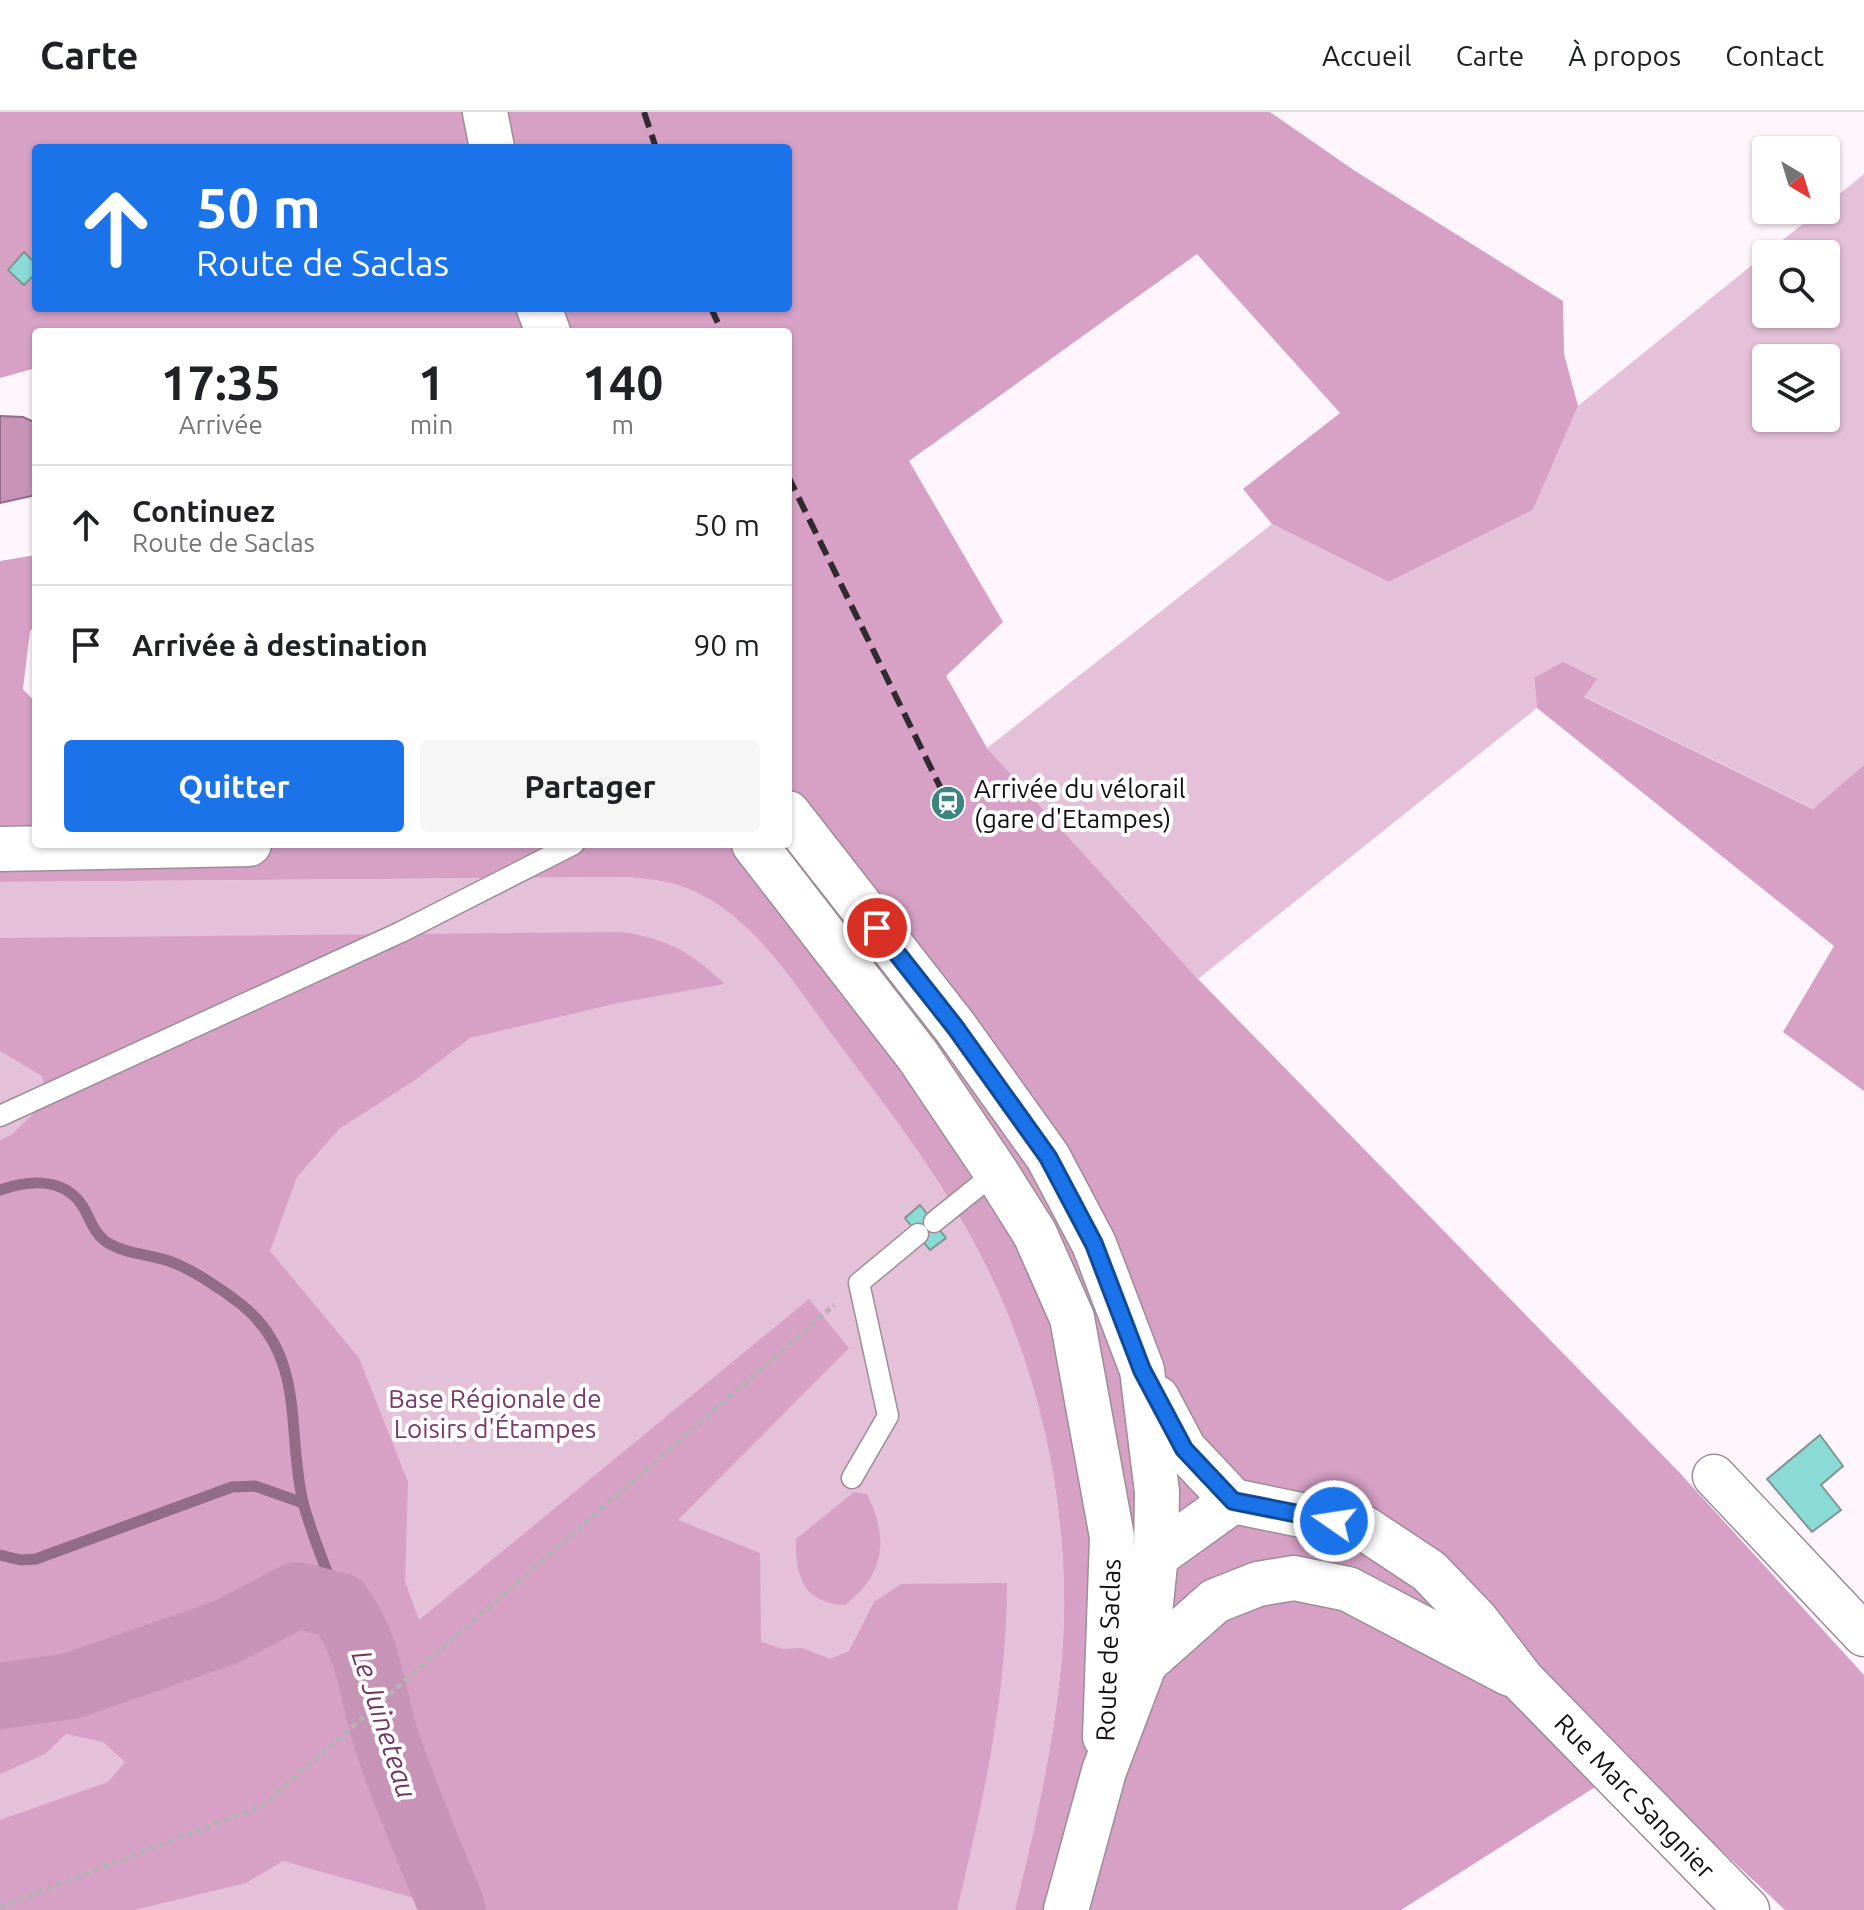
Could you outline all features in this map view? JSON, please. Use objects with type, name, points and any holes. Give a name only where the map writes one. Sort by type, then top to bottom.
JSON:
[{"type":"main road","points":[[485,112],[491,144]]},
{"type":"main road","name":"Route de Saclas","points":[[792,825],[955,1027],[1048,1157],[1094,1244],[1142,1370],[1155,1455],[1156,1554],[1145,1663],[1104,1771]]},
{"type":"main road","points":[[0,849],[50,848]]},
{"type":"main road","name":"Route de Saclas","points":[[757,848],[918,1056],[996,1172],[1035,1234],[1072,1318],[1112,1537],[1104,1771]]},
{"type":"main road","points":[[1072,1318],[1112,1391],[1135,1533],[1172,1576],[1215,1601]]},
{"type":"main road","points":[[1109,1594],[1156,1554],[1233,1501],[1184,1449],[1142,1370]]},
{"type":"main road","name":"Rue Marc Sangnier","points":[[1233,1501],[1364,1528],[1429,1571],[1476,1620],[1523,1681],[1747,1910]]},
{"type":"main road","name":"Rue Marc Sangnier","points":[[1145,1663],[1215,1601],[1258,1584],[1294,1578],[1348,1589],[1523,1681]]},
{"type":"main road","points":[[1066,1910],[1104,1771]]},
{"type":"street","points":[[1714,1476],[1864,1635]]},
{"type":"lane","points":[[0,1116],[401,932],[566,848]]},
{"type":"lane","points":[[852,1478],[888,1416],[859,1283],[996,1172]]},
{"type":"path","points":[[0,1907],[263,1805],[859,1283]]},
{"type":"green space","points":[[1864,174],[1864,765],[1814,809],[1583,696],[1534,678],[1537,708],[1198,979],[987,748],[1272,524],[1389,582],[1533,510],[1578,406],[1752,265],[1752,328],[1840,328],[1840,240],[1783,240],[1803,224],[1840,224],[1840,194]]},
{"type":"green space","name":"Base Régionale de Loisirs d'Étampes","points":[[627,877],[675,884],[702,895],[749,930],[789,975],[939,1183],[988,1270],[1024,1358],[1049,1451],[1062,1546],[1064,1594],[1063,1641],[1051,1743],[1015,1910],[0,1910],[0,882]]},
{"type":"shaded area","points":[[0,112],[1270,112],[1355,171],[1563,301],[1564,354],[1578,406],[1533,510],[1389,582],[1272,524],[1243,489],[1340,413],[1197,254],[909,461],[1003,622],[946,676],[987,748],[1198,979],[1679,1472],[1864,1675],[1864,1910],[1785,1910],[1630,1765],[1401,1910],[1015,1910],[1051,1743],[1063,1641],[1062,1546],[1049,1451],[1038,1404],[1007,1313],[956,1211],[920,1155],[789,975],[749,930],[702,895],[675,884],[627,877],[0,882],[0,561],[32,556],[32,629],[23,689],[32,699],[32,848],[792,848],[792,328],[32,328],[32,369],[0,378]]},
{"type":"shaded area","points":[[0,416],[23,417],[32,421],[32,496],[0,503]]},
{"type":"shaded area","points":[[1563,662],[1597,679],[1584,697],[1813,809],[1864,765],[1864,1091],[1783,1032],[1834,946],[1537,708],[1534,678]]},
{"type":"shaded area","points":[[623,932],[654,939],[678,949],[725,984],[618,1003],[470,1038],[415,1080],[339,1129],[297,1177],[270,1251],[359,1358],[408,1482],[405,1581],[419,1620],[809,1299],[849,1348],[678,1520],[760,1553],[761,1642],[783,1649],[803,1648],[830,1659],[849,1651],[874,1602],[901,1584],[1007,1583],[1003,1666],[992,1748],[957,1910],[424,1910],[421,1900],[283,1861],[246,1883],[134,1910],[0,1910],[0,1820],[108,1782],[125,1762],[103,1742],[66,1734],[45,1754],[0,1774],[0,1140],[11,1135],[49,1099],[42,1076],[0,1051],[0,938]]},
{"type":"shaded area","points":[[854,1492],[867,1494],[874,1510],[880,1541],[879,1555],[868,1581],[858,1593],[845,1605],[831,1603],[819,1599],[804,1585],[797,1565],[796,1539]]},
{"type":"building","points":[[24,252],[32,260],[32,277],[24,285],[8,270]]},
{"type":"building","points":[[920,1205],[946,1238],[930,1250],[905,1218]]},
{"type":"building","points":[[1820,1435],[1843,1466],[1821,1485],[1841,1510],[1812,1532],[1767,1479]]},
{"type":"waterway","points":[[0,1190],[31,1183],[62,1188],[79,1201],[96,1232],[105,1241],[120,1249],[169,1261],[187,1269],[234,1299],[263,1326],[277,1348],[285,1372],[303,1502],[340,1606]]},
{"type":"waterway","points":[[0,1555],[21,1560],[36,1559],[232,1487],[255,1486],[303,1503]]},
{"type":"waterway","name":"Le Juineteau","points":[[0,1696],[71,1686],[226,1632],[297,1595],[340,1606],[360,1643],[397,1770],[453,1910]]},
{"type":"railway","points":[[644,112],[655,144]]},
{"type":"railway","points":[[713,312],[720,328]]},
{"type":"railway","points":[[792,484],[948,803]]},
{"type":"place","name":"Arrivée du vélorail (gare d'Etampes)","points":[[948,803]]},
{"type":"route","points":[[877,928],[955,1027],[1048,1157],[1094,1244],[1142,1370],[1184,1449],[1233,1501],[1334,1521]]}]
